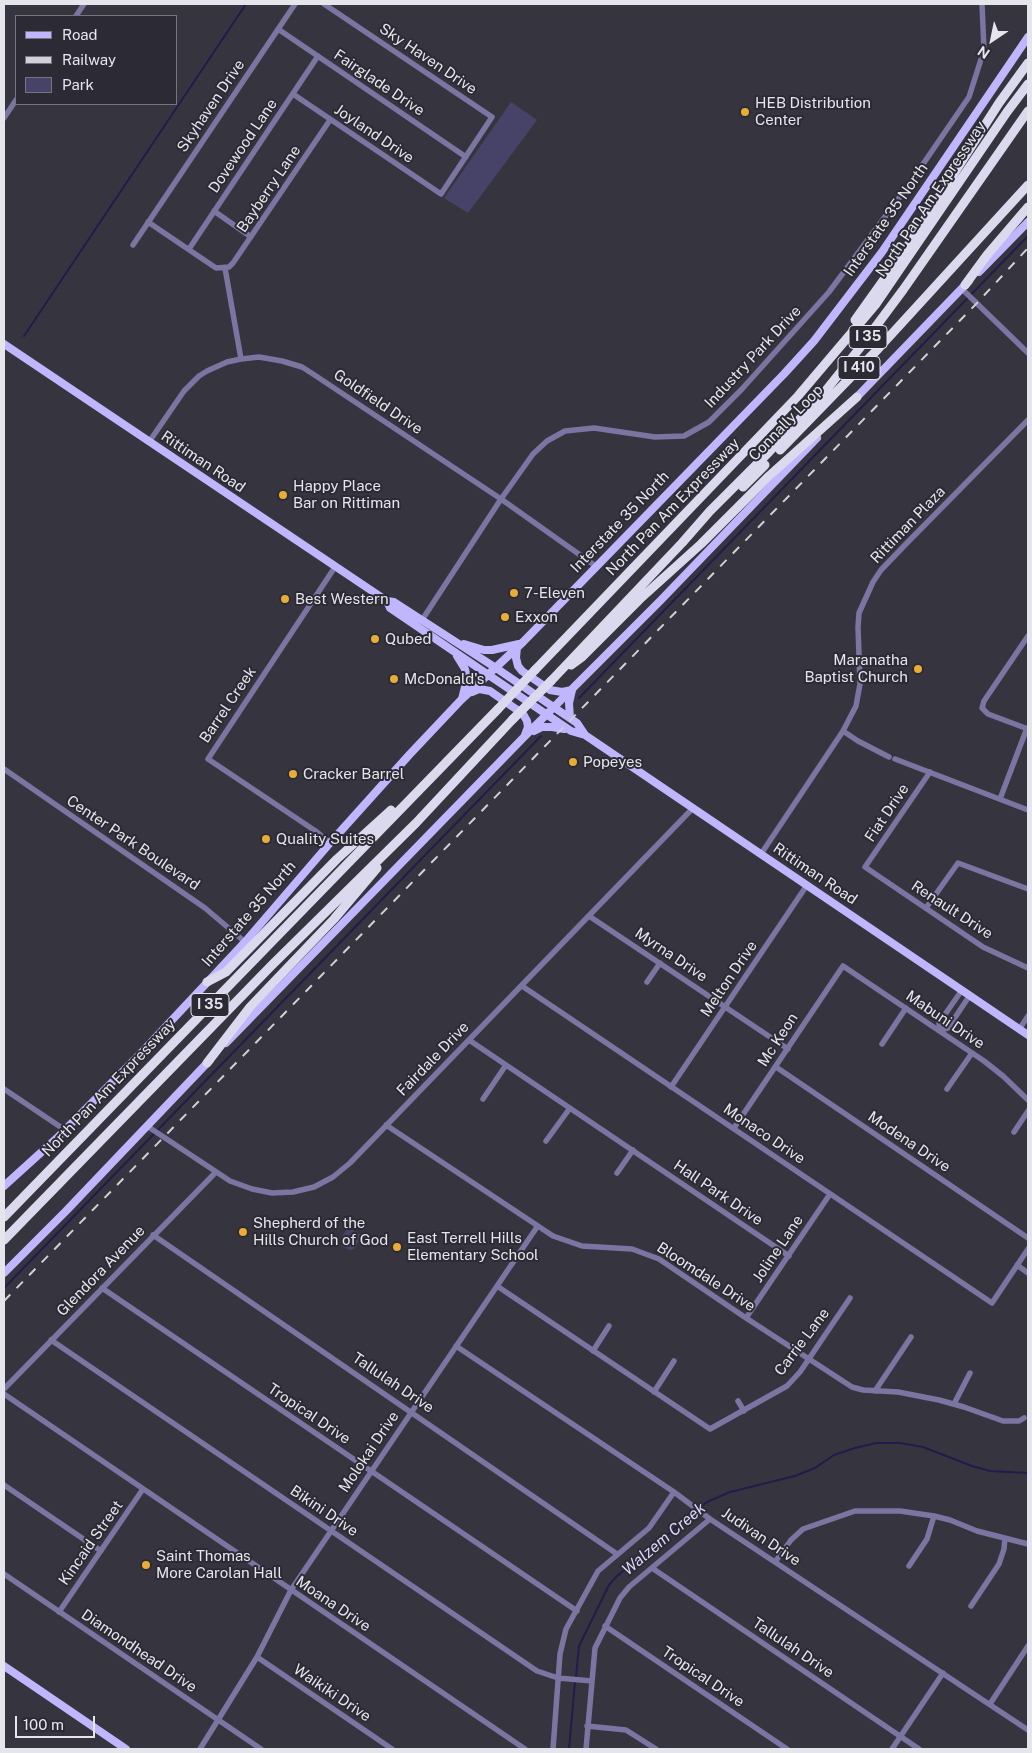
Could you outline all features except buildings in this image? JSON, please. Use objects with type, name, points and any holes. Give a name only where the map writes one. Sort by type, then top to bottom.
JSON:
[{"type":"highway","name":"Connally Loop","points":[[820,370],[907,247],[989,119],[1028,63]]},
{"type":"highway","name":"North Pan Am Expressway","points":[[4,1216],[415,792],[498,709],[798,396],[876,304],[1028,84]]},
{"type":"highway","name":"North Pan Am Expressway","points":[[4,1240],[272,964],[416,823],[682,543],[710,511],[802,417],[859,349],[903,290],[1028,111]]},
{"type":"highway","name":"Connally Loop","points":[[682,543],[752,478],[878,349],[1028,185]]},
{"type":"highway","points":[[967,291],[987,255],[1028,207]]},
{"type":"highway","points":[[551,681],[582,657],[628,610],[702,544],[769,476],[857,397]]},
{"type":"highway","points":[[207,982],[226,972],[337,859],[389,811],[415,792]]},
{"type":"highway","points":[[207,1063],[240,1018],[334,919],[416,823]]},
{"type":"main road","name":"Interstate 35 North","points":[[4,1186],[65,1130],[144,1050],[245,942],[330,843],[461,700],[520,645],[597,567],[814,341],[882,252],[1028,37]]},
{"type":"main road","points":[[4,1273],[153,1130],[207,1063],[857,397],[967,291],[1028,222]]},
{"type":"main road","name":"Rittiman Road","points":[[4,344],[335,567],[387,601],[394,602],[454,640],[554,707],[576,723],[585,735],[1028,1035]]},
{"type":"main road","name":"Rittiman Road","points":[[387,601],[390,608],[570,731],[585,735]]},
{"type":"main road","points":[[454,640],[484,650],[520,645],[516,658],[518,666],[522,671],[550,690],[562,692],[572,690]]},
{"type":"main road","points":[[453,651],[462,663],[467,679],[461,700]]},
{"type":"main road","points":[[471,692],[479,689],[490,691],[523,714],[528,727],[524,737]]},
{"type":"main road","points":[[570,718],[569,703],[572,690]]},
{"type":"main road","points":[[524,737],[542,727],[552,726],[570,731]]},
{"type":"main road","points":[[4,1666],[126,1749]]},
{"type":"street","points":[[77,15],[84,4]]},
{"type":"street","name":"Skyhaven Drive","points":[[132,245],[295,4]]},
{"type":"street","name":"Sky Haven Drive","points":[[324,4],[492,117],[466,156]]},
{"type":"street","name":"Industry Park Drive","points":[[422,620],[501,499],[533,454],[547,441],[565,431],[594,428],[655,438],[684,436],[709,422],[741,390],[829,292],[908,186],[969,97],[984,50],[982,4]]},
{"type":"street","name":"Fairglade Drive","points":[[278,29],[466,156]]},
{"type":"street","name":"Dovewood Lane","points":[[188,250],[318,56]]},
{"type":"street","name":"Joyland Drive","points":[[293,94],[441,194],[466,156]]},
{"type":"street","points":[[4,118],[15,102]]},
{"type":"street","name":"Bayberry Lane","points":[[225,268],[233,263],[330,120]]},
{"type":"street","points":[[214,211],[251,237]]},
{"type":"street","points":[[148,222],[216,268],[225,268],[242,359]]},
{"type":"street","points":[[967,291],[1028,353]]},
{"type":"street","name":"Goldfield Drive","points":[[149,442],[177,401],[199,376],[217,366],[242,359],[270,358],[302,368],[501,499],[597,567]]},
{"type":"street","name":"Rittiman Plaza","points":[[761,854],[843,731],[859,698],[861,669],[858,627],[863,603],[872,582],[903,547],[1028,420]]},
{"type":"street","name":"Barrel Creek","points":[[330,843],[317,832],[208,759],[335,567]]},
{"type":"street","points":[[1000,799],[1027,729],[988,714],[982,708],[984,701],[1028,636]]},
{"type":"street","points":[[843,731],[858,741],[892,758],[1028,810]]},
{"type":"street","name":"Center Park Boulevard","points":[[4,770],[204,907],[245,942]]},
{"type":"street","name":"Fiat Drive","points":[[865,867],[930,772]]},
{"type":"street","name":"Fairdale Drive","points":[[153,1130],[216,1172],[242,1186],[262,1192],[283,1193],[304,1190],[324,1182],[341,1171],[693,808]]},
{"type":"street","points":[[926,908],[958,862],[1028,889]]},
{"type":"street","name":"Renault Drive","points":[[865,867],[983,947],[1028,968]]},
{"type":"street","name":"Melton Drive","points":[[671,1087],[807,885]]},
{"type":"street","name":"Myrna Drive","points":[[589,916],[788,1049]]},
{"type":"street","points":[[647,982],[660,963]]},
{"type":"street","name":"Mabuni Drive","points":[[843,966],[972,1053],[1003,1076],[1028,1100]]},
{"type":"street","name":"Mc Keon","points":[[734,1128],[843,966]]},
{"type":"street","name":"Monaco Drive","points":[[522,986],[992,1303],[1017,1265]]},
{"type":"street","points":[[962,990],[939,1023],[940,1030],[948,1028],[970,995]]},
{"type":"street","points":[[882,1044],[906,1008]]},
{"type":"street","points":[[1020,1028],[1028,1016]]},
{"type":"street","name":"Hall Park Drive","points":[[469,1040],[789,1256]]},
{"type":"street","points":[[947,1089],[972,1053]]},
{"type":"street","points":[[483,1099],[506,1064]]},
{"type":"street","name":"Modena Drive","points":[[776,1067],[1028,1238]]},
{"type":"street","points":[[4,1088],[65,1130]]},
{"type":"street","points":[[546,1141],[570,1108]]},
{"type":"street","points":[[1014,1132],[1028,1111]]},
{"type":"street","name":"Bloomdale Drive","points":[[386,1125],[553,1236],[572,1244],[592,1248],[632,1249],[650,1254],[852,1387],[898,1392],[954,1404],[1003,1422],[1019,1421],[1024,1418]]},
{"type":"street","points":[[617,1173],[633,1150]]},
{"type":"street","name":"Glendora Avenue","points":[[4,1388],[216,1172]]},
{"type":"street","name":"Joline Lane","points":[[746,1318],[830,1194]]},
{"type":"street","name":"Molokai Drive","points":[[200,1749],[258,1657],[291,1590],[537,1226]]},
{"type":"street","name":"Tallulah Drive","points":[[153,1235],[617,1554]]},
{"type":"street","points":[[1028,1249],[1017,1265],[1028,1273]]},
{"type":"street","points":[[497,1286],[654,1392],[674,1361]]},
{"type":"street","name":"Tropical Drive","points":[[102,1288],[577,1611]]},
{"type":"street","name":"Carrie Lane","points":[[654,1392],[710,1429],[787,1386],[809,1359],[850,1298]]},
{"type":"street","points":[[593,1351],[609,1326]]},
{"type":"street","points":[[875,1391],[911,1337]]},
{"type":"street","name":"Bikini Drive","points":[[51,1340],[537,1672],[558,1678],[592,1681]]},
{"type":"street","name":"Judivan Drive","points":[[456,1346],[674,1492],[710,1519],[1028,1730]]},
{"type":"street","points":[[954,1404],[970,1373]]},
{"type":"street","name":"Moana Drive","points":[[4,1394],[525,1749]]},
{"type":"street","points":[[738,1401],[744,1411]]},
{"type":"street","points":[[4,1485],[101,1551]]},
{"type":"street","name":"Kincaid Street","points":[[59,1612],[143,1489]]},
{"type":"street","points":[[553,1749],[558,1678],[564,1637],[596,1574],[654,1522],[674,1492]]},
{"type":"street","points":[[776,1562],[790,1540],[803,1529],[850,1512],[900,1511],[934,1516],[977,1531],[1028,1544]]},
{"type":"street","points":[[909,1566],[931,1531],[934,1516]]},
{"type":"street","points":[[586,1749],[596,1644],[624,1593],[710,1519]]},
{"type":"street","points":[[970,1606],[999,1564],[1005,1538]]},
{"type":"street","name":"Tallulah Drive","points":[[652,1568],[919,1749]]},
{"type":"street","name":"Diamondhead Drive","points":[[4,1574],[261,1749]]},
{"type":"street","name":"Tropical Drive","points":[[606,1626],[784,1748]]},
{"type":"street","points":[[990,1704],[1028,1646]]},
{"type":"street","name":"Waikiki Drive","points":[[258,1657],[392,1749]]},
{"type":"street","points":[[892,1749],[943,1674]]},
{"type":"street","points":[[587,1726],[626,1730],[656,1749]]},
{"type":"green space","points":[[511,102],[537,120],[468,213],[444,198]]},
{"type":"green space","points":[[348,1227],[362,1236],[354,1249],[350,1250],[342,1246],[341,1238]]},
{"type":"waterway","points":[[24,336],[246,4]]},
{"type":"waterway","points":[[579,698],[1028,236]]},
{"type":"waterway","points":[[4,1288],[541,736]]},
{"type":"waterway","name":"Walzem Creek","points":[[576,1677],[579,1646],[609,1585],[616,1577],[707,1502],[730,1492],[795,1476],[815,1468],[834,1455],[876,1443],[900,1443],[923,1447],[990,1471],[1028,1473]]},
{"type":"waterway","name":"Walzem Creek","points":[[569,1749],[575,1682]]},
{"type":"railway","points":[[4,1301],[977,303],[1028,248]]},
{"type":"place","name":"HEB Distribution Center","points":[[745,112]]},
{"type":"place","name":"Happy Place Bar on Rittiman","points":[[283,495]]},
{"type":"place","name":"7-Eleven","points":[[514,593]]},
{"type":"place","name":"Best Western","points":[[285,599]]},
{"type":"place","name":"Exxon","points":[[505,617]]},
{"type":"place","name":"Qubed","points":[[375,639]]},
{"type":"place","name":"Maranatha Baptist Church","points":[[918,669]]},
{"type":"place","name":"McDonald's","points":[[394,679]]},
{"type":"place","name":"Popeyes","points":[[573,762]]},
{"type":"place","name":"Cracker Barrel","points":[[293,774]]},
{"type":"place","name":"Quality Suites","points":[[266,839]]},
{"type":"place","name":"Shepherd of the Hills Church of God","points":[[243,1232]]},
{"type":"place","name":"East Terrell Hills Elementary School","points":[[397,1247]]},
{"type":"place","name":"Saint Thomas More Carolan Hall","points":[[146,1565]]}]
